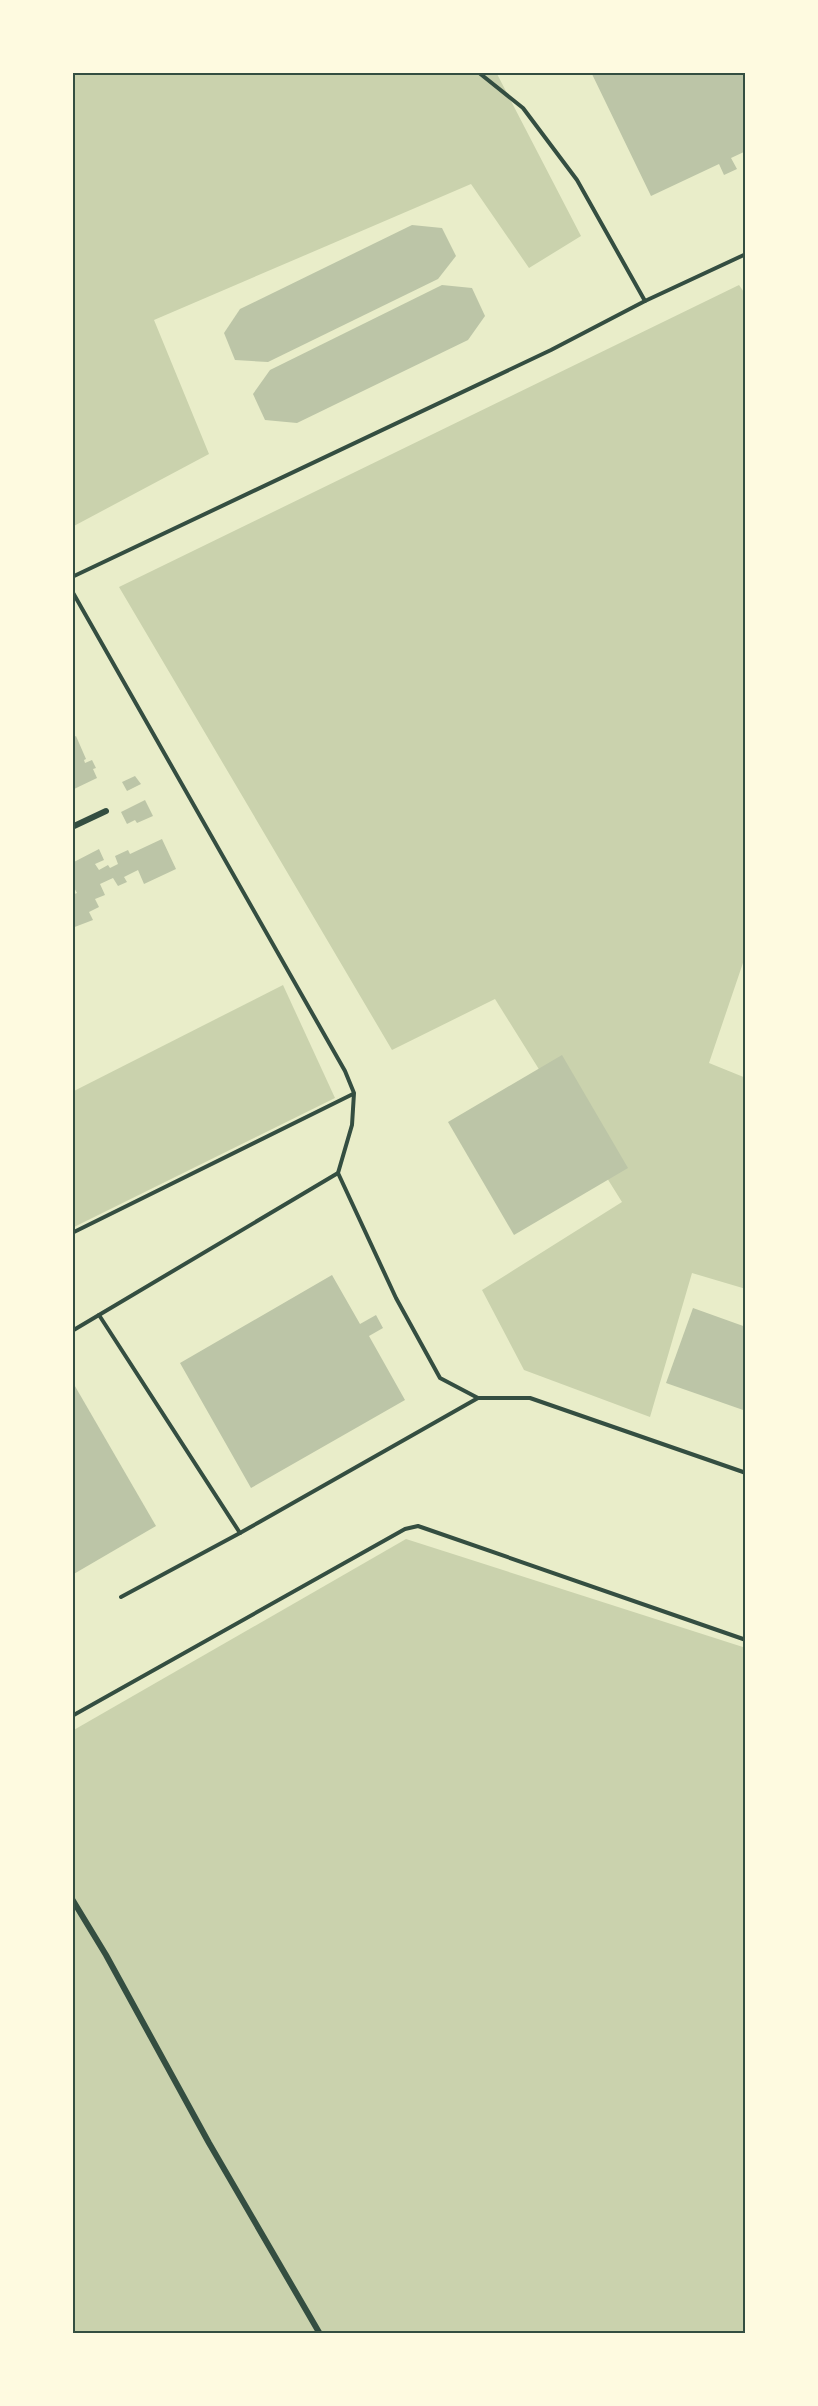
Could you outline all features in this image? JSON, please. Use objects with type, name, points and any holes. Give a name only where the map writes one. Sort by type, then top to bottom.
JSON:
[{"type":"street","points":[[72,827],[106,811]]},
{"type":"street","points":[[72,1899],[106,1955],[208,2143],[320,2334]]},
{"type":"lane","points":[[477,72],[523,108],[577,180],[645,301]]},
{"type":"lane","points":[[72,577],[551,350],[645,301],[746,254]]},
{"type":"lane","points":[[72,591],[339,1061],[354,1094],[352,1125],[338,1173],[396,1298],[440,1378],[478,1398],[530,1398],[746,1473]]},
{"type":"lane","points":[[72,1233],[354,1094]]},
{"type":"lane","points":[[72,1331],[338,1173]]},
{"type":"lane","points":[[99,1315],[240,1533]]},
{"type":"lane","points":[[121,1597],[240,1533],[478,1398]]},
{"type":"lane","points":[[72,1716],[405,1529],[418,1526],[746,1640]]},
{"type":"green space","points":[[72,72],[496,72],[581,236],[529,268],[471,184],[154,320],[209,454],[72,527]]},
{"type":"green space","points":[[739,285],[746,295],[746,954],[709,1063],[746,1078],[746,1289],[692,1273],[650,1417],[524,1370],[482,1290],[622,1202],[495,999],[392,1050],[119,587]]},
{"type":"green space","points":[[283,985],[335,1098],[72,1228],[72,1092]]},
{"type":"green space","points":[[406,1539],[746,1648],[746,2334],[72,2334],[72,1731]]},
{"type":"building","points":[[591,72],[746,72],[746,151],[731,158],[737,169],[724,175],[719,164],[651,196]]},
{"type":"building","points":[[412,225],[442,228],[456,256],[438,279],[268,362],[235,360],[224,333],[240,309]]},
{"type":"building","points":[[442,285],[472,288],[485,316],[468,340],[297,423],[265,420],[253,394],[270,370]]},
{"type":"building","points":[[76,736],[86,759],[85,763],[92,760],[97,778],[72,790],[72,738]]},
{"type":"building","points":[[135,776],[141,784],[127,791],[122,782]]},
{"type":"building","points":[[145,800],[153,816],[137,823],[135,820],[127,824],[121,812]]},
{"type":"building","points":[[162,839],[176,869],[144,884],[138,870],[124,877],[127,882],[118,886],[113,878],[100,884],[105,895],[95,899],[99,907],[89,912],[93,920],[72,928],[72,895],[77,893],[72,884],[72,863],[99,849],[104,860],[95,864],[99,870],[108,865],[110,868],[118,864],[115,856],[128,850],[130,854]]},
{"type":"building","points":[[562,1055],[628,1168],[514,1235],[448,1122]]},
{"type":"building","points":[[332,1275],[360,1324],[376,1315],[383,1328],[369,1336],[405,1400],[251,1488],[180,1363]]},
{"type":"building","points":[[693,1308],[746,1327],[746,1411],[666,1383]]},
{"type":"building","points":[[72,1381],[156,1526],[72,1575]]}]
